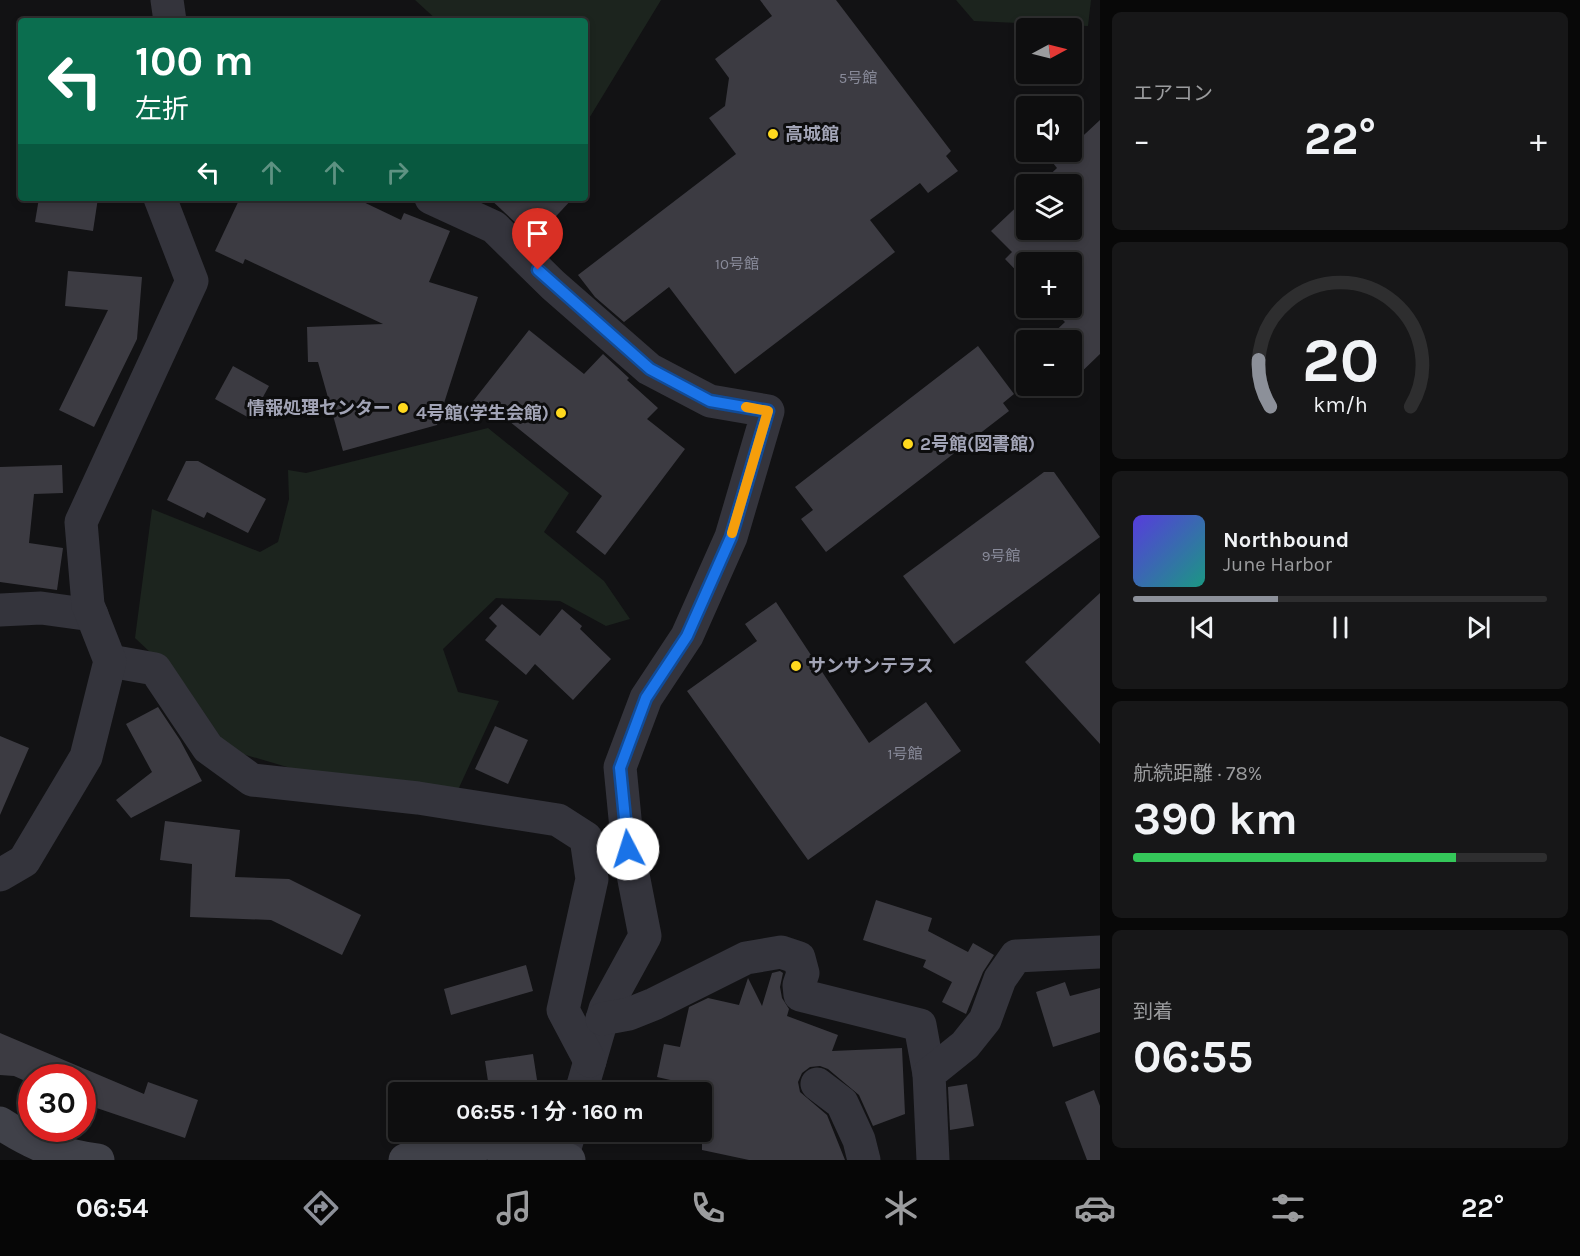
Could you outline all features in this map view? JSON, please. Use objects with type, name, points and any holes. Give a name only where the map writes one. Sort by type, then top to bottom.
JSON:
[{"type":"main road","points":[[0,1123],[28,1142],[64,1156],[98,1160]]},
{"type":"main road","points":[[405,1160],[426,1152],[488,1143],[567,1150]]},
{"type":"street","points":[[167,0],[170,18]]},
{"type":"street","points":[[0,875],[24,861],[86,757],[110,661],[88,605],[81,522],[192,281],[161,201]]},
{"type":"street","points":[[438,201],[494,227],[553,285],[650,369],[710,401],[768,411],[731,537],[687,636],[646,698],[620,768],[628,849],[645,936],[605,1009],[584,1082]]},
{"type":"street","points":[[0,610],[41,608],[92,615]]},
{"type":"street","points":[[110,661],[154,669],[208,748],[252,780],[418,798],[558,820],[586,837],[592,879],[563,1010],[590,1061]]},
{"type":"street","points":[[602,1019],[629,1014],[654,1004],[746,958],[781,952],[799,958],[803,973],[799,985],[800,995],[920,1024],[929,1074],[933,1160]]},
{"type":"street","points":[[929,1074],[965,1045],[985,1020],[1000,979],[1016,956],[1100,952]]},
{"type":"street","points":[[817,1084],[842,1103],[860,1140],[864,1160]]},
{"type":"shaded area","points":[[415,0],[661,0],[588,120],[588,18],[435,18]]},
{"type":"shaded area","points":[[956,0],[1091,0],[1088,26],[1082,26],[1082,18],[1016,18],[1016,23],[974,21]]},
{"type":"shaded area","points":[[488,428],[569,493],[544,532],[604,581],[630,619],[606,626],[560,601],[496,598],[443,649],[458,692],[499,701],[457,792],[294,769],[229,750],[186,686],[135,638],[152,509],[260,552],[278,542],[289,499],[288,470],[306,473]]},
{"type":"building","points":[[760,0],[836,0],[951,151],[946,156],[958,171],[928,193],[920,183],[870,220],[895,252],[735,374],[669,287],[624,322],[595,297],[578,275],[736,154],[709,118],[725,106],[729,78],[715,59],[772,16]]},
{"type":"building","points":[[1100,120],[1100,354],[1082,371],[1082,330],[1057,330],[1065,322],[1061,318],[1082,318],[1082,252],[1016,252],[1016,271],[1005,259],[1012,252],[991,231],[1016,207],[1016,240],[1082,240],[1082,174],[1051,174],[1057,168],[1054,162],[1082,162],[1082,137]]},
{"type":"building","points":[[38,201],[98,201],[93,231],[35,222]]},
{"type":"building","points":[[239,201],[361,201],[401,220],[404,213],[450,231],[429,282],[478,297],[437,425],[343,451],[318,362],[308,362],[307,327],[383,324],[245,259],[243,264],[215,251]]},
{"type":"building","points":[[492,201],[570,201],[534,240]]},
{"type":"building","points":[[68,271],[142,277],[137,339],[94,427],[59,410],[108,310],[65,306]]},
{"type":"building","name":"4号館(学生会館)","points":[[529,330],[584,374],[603,354],[658,408],[647,419],[685,449],[605,555],[576,532],[602,496],[494,409],[459,419]]},
{"type":"building","name":"2号館(図書館)","points":[[978,346],[1014,394],[1003,403],[1009,411],[826,552],[801,519],[813,510],[795,487]]},
{"type":"building","points":[[233,366],[269,386],[251,419],[215,399]]},
{"type":"building","points":[[186,461],[198,461],[266,499],[248,533],[207,512],[204,518],[167,500]]},
{"type":"building","points":[[62,465],[63,493],[34,494],[29,543],[63,548],[57,590],[0,582],[0,467]]},
{"type":"building","points":[[1044,472],[1054,472],[1100,537],[954,644],[903,576]]},
{"type":"building","points":[[1100,593],[1100,744],[1025,662]]},
{"type":"building","points":[[776,602],[869,743],[926,702],[961,751],[808,860],[687,691],[757,641],[745,624]]},
{"type":"building","points":[[502,604],[540,636],[562,609],[582,626],[580,629],[611,659],[573,700],[535,664],[526,675],[485,640],[497,626],[489,618]]},
{"type":"building","points":[[158,707],[180,740],[202,781],[131,818],[116,800],[152,772],[126,724]]},
{"type":"building","points":[[495,726],[528,740],[508,784],[475,769]]},
{"type":"building","points":[[0,736],[29,748],[0,815]]},
{"type":"building","points":[[165,821],[240,830],[235,877],[289,879],[361,915],[342,955],[271,920],[190,917],[192,864],[160,860]]},
{"type":"building","points":[[876,900],[932,918],[928,931],[968,952],[973,943],[994,955],[983,972],[966,1014],[942,1002],[952,982],[923,967],[926,960],[863,940]]},
{"type":"building","points":[[526,965],[533,991],[451,1015],[444,989]]},
{"type":"building","points":[[780,971],[783,973],[780,987],[782,998],[789,1009],[787,1016],[838,1035],[832,1051],[902,1048],[905,1114],[873,1126],[859,1095],[828,1069],[820,1066],[810,1067],[802,1073],[798,1082],[800,1092],[827,1115],[845,1160],[749,1160],[702,1150],[702,1142],[712,1142],[712,1082],[680,1082],[657,1077],[664,1044],[680,1047],[689,1007],[708,998],[739,1005],[748,978],[762,1006],[772,973]]},
{"type":"building","points":[[1065,982],[1070,996],[1100,988],[1100,1032],[1053,1047],[1036,992]]},
{"type":"building","points":[[0,1033],[73,1064],[18,1064],[18,1078],[0,1075]]},
{"type":"building","points":[[533,1054],[537,1080],[488,1082],[485,1061]]},
{"type":"building","points":[[96,1074],[144,1094],[148,1082],[198,1100],[185,1138],[96,1108]]},
{"type":"building","points":[[967,1084],[974,1126],[950,1130],[948,1087]]},
{"type":"building","points":[[1094,1090],[1100,1106],[1100,1160],[1087,1160],[1065,1102]]},
{"type":"slow traffic","points":[[732,533],[768,411],[746,407]]},
{"type":"place","name":"高城館","points":[[773,134]]},
{"type":"place","name":"情報処理センター","points":[[403,408]]},
{"type":"place","name":"4号館(学生会館)","points":[[561,413]]},
{"type":"place","name":"2号館(図書館)","points":[[908,444]]},
{"type":"place","name":"サンサンテラス","points":[[796,666]]},
{"type":"route","points":[[538,270],[650,369],[710,401],[768,411],[731,537],[687,636],[646,698],[620,768],[628,849]]}]
